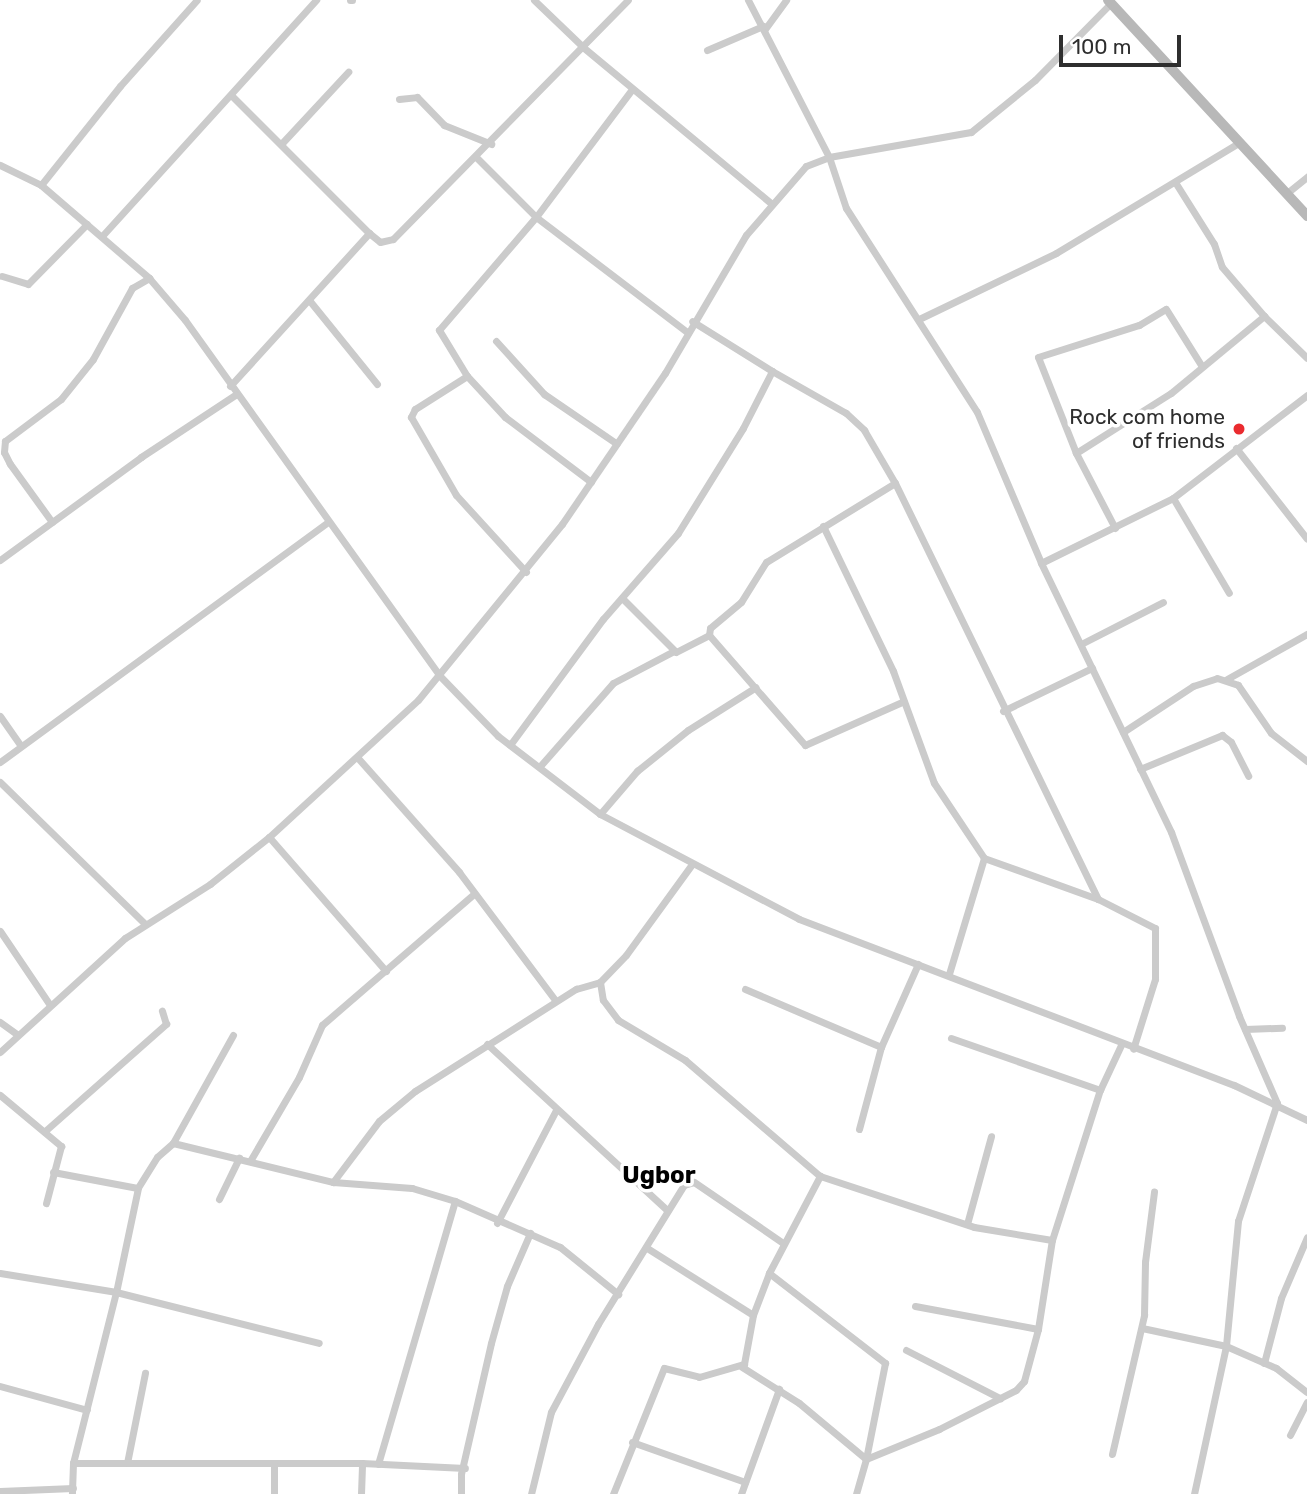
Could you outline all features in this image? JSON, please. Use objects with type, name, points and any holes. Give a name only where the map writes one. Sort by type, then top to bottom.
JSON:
[{"type":"street","points":[[41,185],[120,86],[197,0]]},
{"type":"street","points":[[102,236],[232,96],[316,0]]},
{"type":"street","points":[[534,0],[584,48],[771,203]]},
{"type":"street","points":[[232,96],[283,142],[369,233],[380,242],[393,239],[491,144],[628,0]]},
{"type":"street","points":[[748,0],[829,157],[846,208],[971,400],[1041,563],[1195,889],[1245,1029],[1277,1103],[1282,1110],[1307,1120]]},
{"type":"street","points":[[707,50],[764,27],[786,0]]},
{"type":"street","points":[[0,1052],[144,923],[210,884],[269,837],[357,757],[439,675],[526,572],[591,482],[688,333],[692,321],[771,203],[806,166],[829,157],[971,132],[1035,80],[1112,2],[1307,216]]},
{"type":"street","points":[[283,142],[348,72]]},
{"type":"street","points":[[591,482],[505,417],[467,376],[439,330],[536,217],[632,89]]},
{"type":"street","points":[[399,99],[417,97],[444,125],[491,144]]},
{"type":"street","points":[[919,318],[1056,253],[1240,142]]},
{"type":"street","points":[[477,156],[536,217],[688,333]]},
{"type":"street","points":[[0,165],[41,185],[149,278],[439,675],[510,745],[541,765],[600,814],[799,919],[949,974],[1121,1045],[1277,1103]]},
{"type":"street","points":[[1287,193],[1307,177]]},
{"type":"street","points":[[1175,182],[1214,244],[1222,267],[1264,316],[1307,358]]},
{"type":"street","points":[[2,276],[28,284],[87,224]]},
{"type":"street","points":[[230,386],[369,233]]},
{"type":"street","points":[[52,522],[10,464],[4,452],[5,441],[61,399],[93,359],[132,288],[149,278]]},
{"type":"street","points":[[309,300],[377,384]]},
{"type":"street","points":[[1115,528],[1076,453],[1038,358],[1139,325],[1166,309],[1201,365]]},
{"type":"street","points":[[1076,453],[1171,393],[1201,365],[1264,316]]},
{"type":"street","points":[[692,321],[846,413],[864,430],[895,484],[1003,711],[1097,899]]},
{"type":"street","points":[[496,341],[544,394],[617,444]]},
{"type":"street","points":[[510,745],[622,598],[678,533],[772,371]]},
{"type":"street","points":[[467,376],[415,409],[411,417],[456,495],[526,572]]},
{"type":"street","points":[[0,560],[235,395]]},
{"type":"street","points":[[1041,563],[1173,498],[1307,395]]},
{"type":"street","points":[[1236,448],[1307,539]]},
{"type":"street","points":[[709,635],[710,628],[741,602],[766,562],[895,484]]},
{"type":"street","points":[[1173,498],[1229,593]]},
{"type":"street","points":[[0,762],[328,522]]},
{"type":"street","points":[[823,526],[893,671],[902,702],[934,783],[984,858],[1097,899],[1155,928],[1155,979],[1133,1049]]},
{"type":"street","points":[[622,598],[674,650]]},
{"type":"street","points":[[1081,644],[1163,602]]},
{"type":"street","points":[[541,765],[612,683],[709,635]]},
{"type":"street","points":[[709,635],[805,745],[902,702]]},
{"type":"street","points":[[1227,680],[1306,636]]},
{"type":"street","points":[[1003,711],[1092,668]]},
{"type":"street","points":[[1123,732],[1193,686],[1217,678],[1238,685],[1271,733],[1307,761]]},
{"type":"street","points":[[600,814],[637,771],[688,730],[756,687]]},
{"type":"street","points":[[0,716],[20,745]]},
{"type":"street","points":[[1140,769],[1222,735],[1231,742],[1248,776]]},
{"type":"street","points":[[357,757],[474,894],[556,1001]]},
{"type":"street","points":[[0,782],[144,923]]},
{"type":"street","points":[[269,837],[386,971]]},
{"type":"street","points":[[949,974],[984,858]]},
{"type":"street","points":[[334,1182],[379,1121],[415,1091],[556,1001],[600,982],[626,955],[692,864]]},
{"type":"street","points":[[250,1161],[299,1077],[322,1025],[474,894]]},
{"type":"street","points":[[0,931],[50,1005]]},
{"type":"street","points":[[859,1129],[881,1047],[918,964]]},
{"type":"street","points":[[600,982],[603,1000],[618,1020],[685,1060],[820,1176],[967,1224],[1052,1240]]},
{"type":"street","points":[[745,989],[881,1047]]},
{"type":"street","points":[[45,1131],[166,1024],[162,1011]]},
{"type":"street","points":[[0,1022],[18,1035]]},
{"type":"street","points":[[1245,1029],[1282,1028]]},
{"type":"street","points":[[0,1492],[72,1491],[73,1462],[116,1292],[138,1188],[157,1157],[173,1143],[233,1035]]},
{"type":"street","points":[[951,1038],[1100,1090]]},
{"type":"street","points":[[487,1044],[667,1210]]},
{"type":"street","points":[[866,1459],[1000,1398],[1024,1381],[1038,1329],[1052,1240],[1100,1090],[1121,1045]]},
{"type":"street","points":[[0,1096],[61,1146],[46,1203]]},
{"type":"street","points":[[1194,1494],[1226,1346],[1238,1221],[1277,1103]]},
{"type":"street","points":[[497,1223],[556,1110]]},
{"type":"street","points":[[967,1224],[991,1136]]},
{"type":"street","points":[[173,1143],[334,1182],[412,1188],[455,1202],[497,1223],[530,1233],[560,1247],[618,1294]]},
{"type":"street","points":[[219,1199],[239,1158]]},
{"type":"street","points":[[53,1172],[138,1188]]},
{"type":"street","points":[[742,1367],[754,1315],[769,1273],[820,1176]]},
{"type":"street","points":[[531,1494],[551,1412],[684,1185],[694,1182],[783,1243]]},
{"type":"street","points":[[1112,1454],[1142,1328],[1154,1192]]},
{"type":"street","points":[[378,1464],[455,1202]]},
{"type":"street","points":[[461,1494],[494,1331],[507,1286],[530,1233]]},
{"type":"street","points":[[1264,1363],[1280,1297],[1307,1237]]},
{"type":"street","points":[[647,1248],[754,1315]]},
{"type":"street","points":[[0,1273],[116,1292],[318,1343]]},
{"type":"street","points":[[769,1273],[885,1363],[866,1459],[856,1494]]},
{"type":"street","points":[[915,1306],[1038,1329]]},
{"type":"street","points":[[1142,1328],[1226,1346],[1264,1363],[1307,1392]]},
{"type":"street","points":[[905,1350],[1000,1398]]},
{"type":"street","points":[[613,1494],[664,1368],[699,1377],[742,1367],[779,1389],[866,1459]]},
{"type":"street","points":[[127,1463],[145,1373]]},
{"type":"street","points":[[0,1386],[88,1410]]},
{"type":"street","points":[[741,1494],[779,1389]]},
{"type":"street","points":[[1290,1435],[1307,1402]]},
{"type":"street","points":[[632,1442],[745,1482]]},
{"type":"street","points":[[73,1462],[274,1465],[362,1463],[465,1468]]},
{"type":"street","points":[[361,1494],[362,1463]]},
{"type":"street","points":[[274,1465],[274,1494]]},
{"type":"place","name":"Rock com home of friends","points":[[1239,429]]},
{"type":"district","name":"Ugbor","points":[[659,1176]]}]
